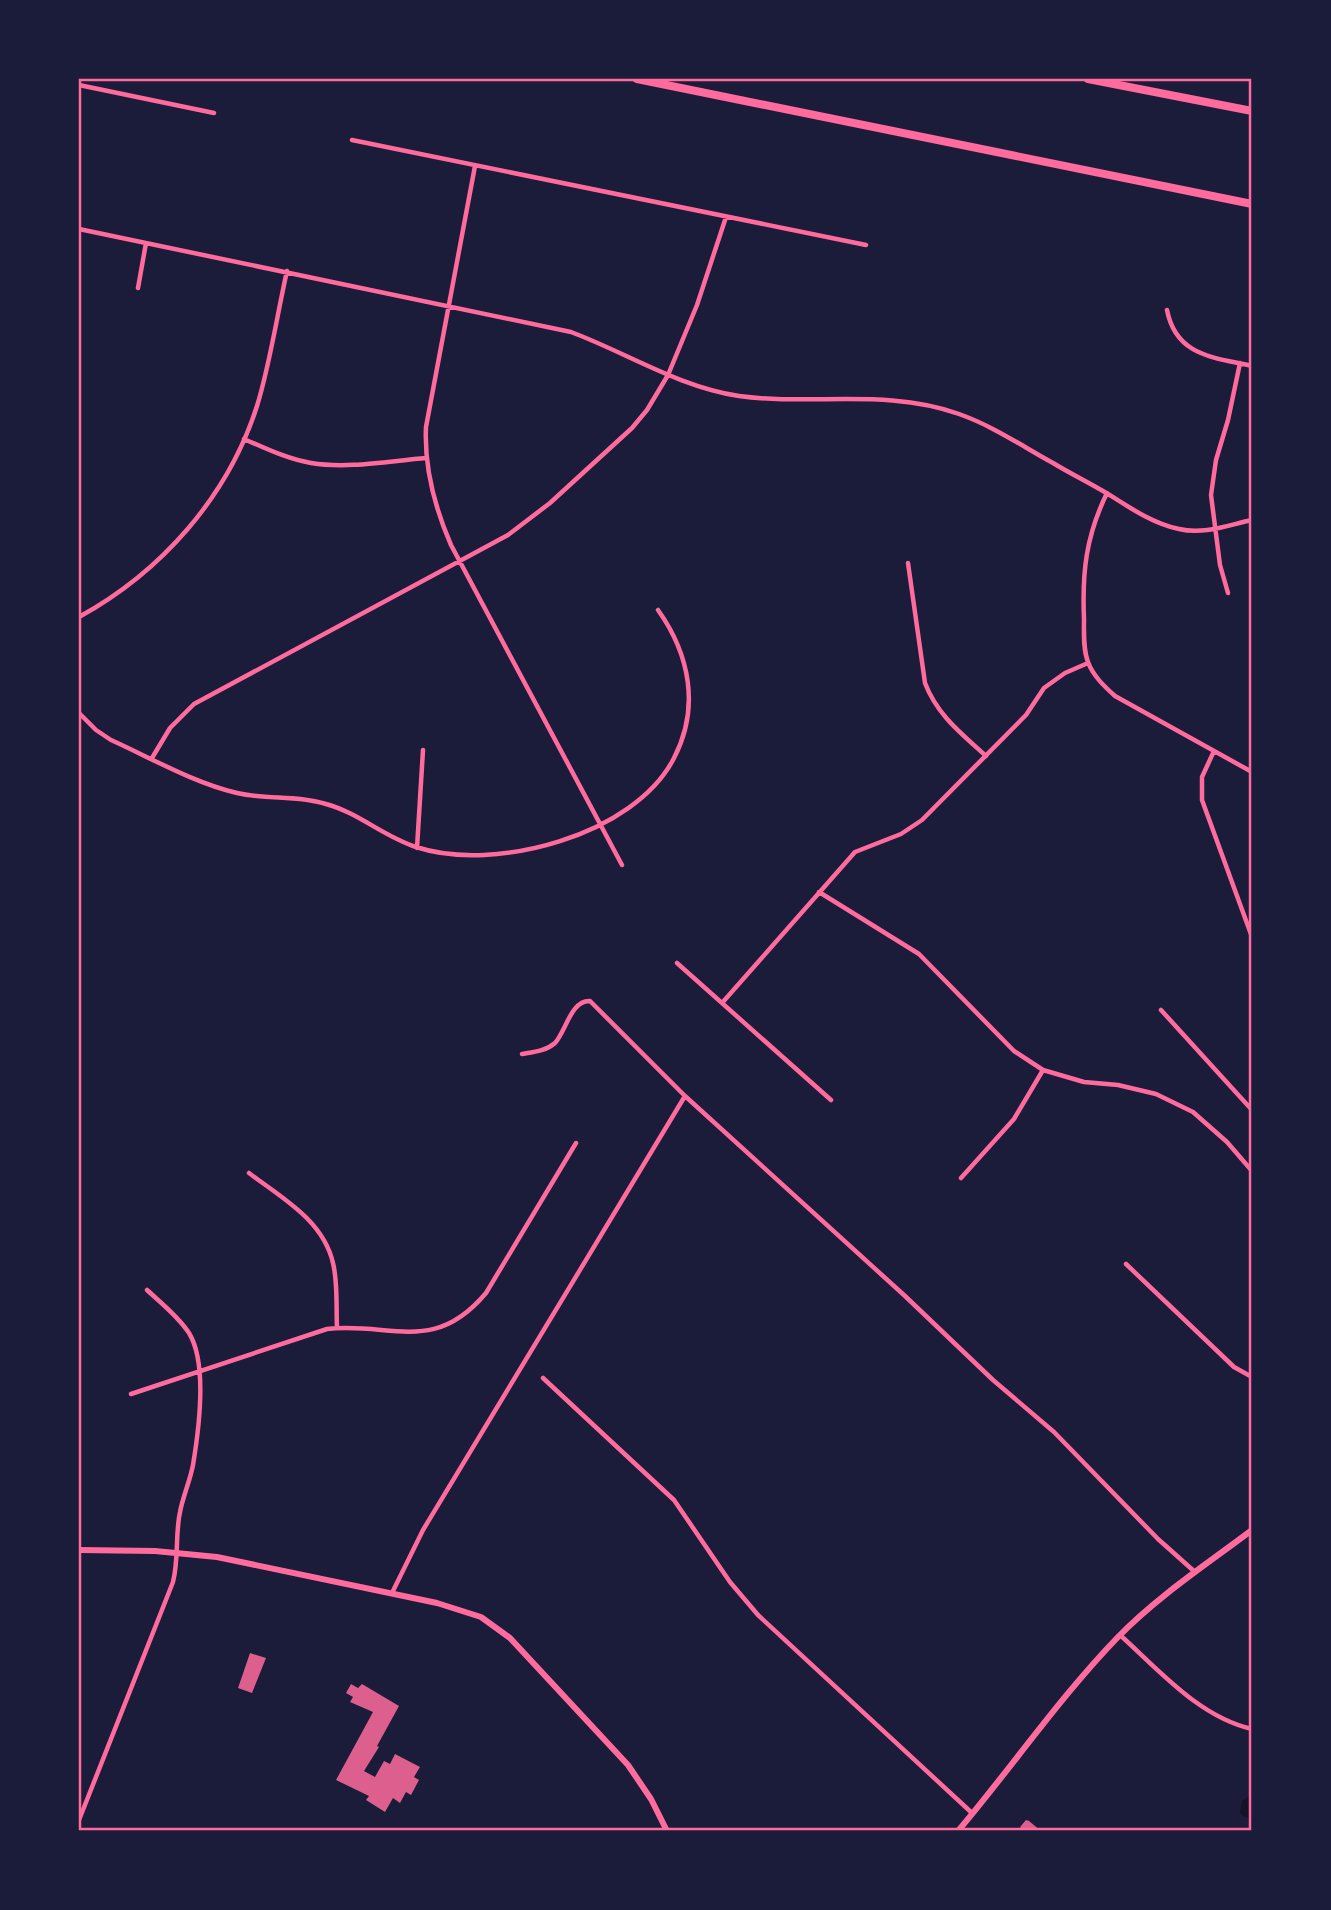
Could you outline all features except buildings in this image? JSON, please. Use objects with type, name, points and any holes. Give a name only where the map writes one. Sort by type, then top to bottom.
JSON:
[{"type":"highway","points":[[638,79],[1252,204]]},
{"type":"highway","points":[[1088,79],[1252,111]]},
{"type":"main road","points":[[958,1831],[1075,1686],[1120,1635],[1252,1530]]},
{"type":"main road","points":[[79,1549],[178,1553],[248,1563],[392,1593],[467,1611],[481,1617],[503,1632],[628,1765],[667,1831]]},
{"type":"street","points":[[79,85],[214,113]]},
{"type":"street","points":[[352,140],[866,245]]},
{"type":"street","points":[[475,166],[426,427],[426,458],[439,511],[451,545],[622,865]]},
{"type":"street","points":[[152,758],[170,727],[208,695],[508,535],[550,503],[632,428],[647,410],[668,374],[701,292],[726,217]]},
{"type":"street","points":[[79,229],[571,331],[700,387],[739,396],[874,399],[929,405],[996,430],[1130,508],[1178,529],[1216,529],[1252,520]]},
{"type":"street","points":[[138,288],[146,243]]},
{"type":"street","points":[[79,617],[124,589],[175,544],[218,488],[244,439],[261,393],[287,271]]},
{"type":"street","points":[[1167,310],[1176,335],[1190,348],[1202,355],[1252,366]]},
{"type":"street","points":[[1228,593],[1220,565],[1211,508],[1213,477],[1240,363]]},
{"type":"street","points":[[244,439],[312,463],[344,464],[426,458]]},
{"type":"street","points":[[1107,493],[1088,540],[1082,586],[1084,641],[1088,663],[1104,686],[1115,696],[1252,772]]},
{"type":"street","points":[[908,563],[925,683],[930,696],[939,712],[986,756]]},
{"type":"street","points":[[79,713],[111,740],[215,786],[257,797],[311,800],[327,804],[417,848],[461,856],[508,854],[543,846],[601,824],[649,793],[673,760],[686,727],[690,694],[684,661],[677,643],[657,610]]},
{"type":"street","points":[[722,1003],[855,852],[901,834],[922,820],[1026,715],[1044,688],[1065,673],[1088,663]]},
{"type":"street","points":[[417,848],[423,750]]},
{"type":"street","points":[[1214,751],[1202,777],[1202,800],[1252,937]]},
{"type":"street","points":[[818,892],[919,954],[1014,1051],[1043,1070],[1083,1082],[1156,1094],[1193,1112],[1227,1142],[1252,1171]]},
{"type":"street","points":[[677,963],[831,1100]]},
{"type":"street","points":[[522,1054],[540,1051],[552,1045],[578,1004],[590,1001],[685,1096],[905,1296],[993,1380],[1054,1432],[1158,1539],[1196,1572]]},
{"type":"street","points":[[1161,1010],[1252,1110]]},
{"type":"street","points":[[961,1178],[1013,1119],[1043,1070]]},
{"type":"street","points":[[392,1593],[423,1530],[685,1096]]},
{"type":"street","points":[[131,1394],[314,1332],[337,1328],[417,1332],[441,1327],[467,1313],[486,1293],[576,1143]]},
{"type":"street","points":[[249,1173],[306,1216],[323,1238],[334,1271],[337,1328]]},
{"type":"street","points":[[1126,1264],[1234,1367],[1252,1377]]},
{"type":"street","points":[[79,1820],[173,1582],[178,1553],[179,1516],[193,1465],[201,1370],[198,1354],[188,1332],[147,1290]]},
{"type":"street","points":[[543,1378],[674,1500],[730,1582],[758,1615],[973,1814]]},
{"type":"street","points":[[1120,1635],[1200,1706],[1232,1723],[1252,1728]]},
{"type":"shaded area","points":[[1252,1797],[1252,1819],[1240,1813],[1242,1801]]}]
